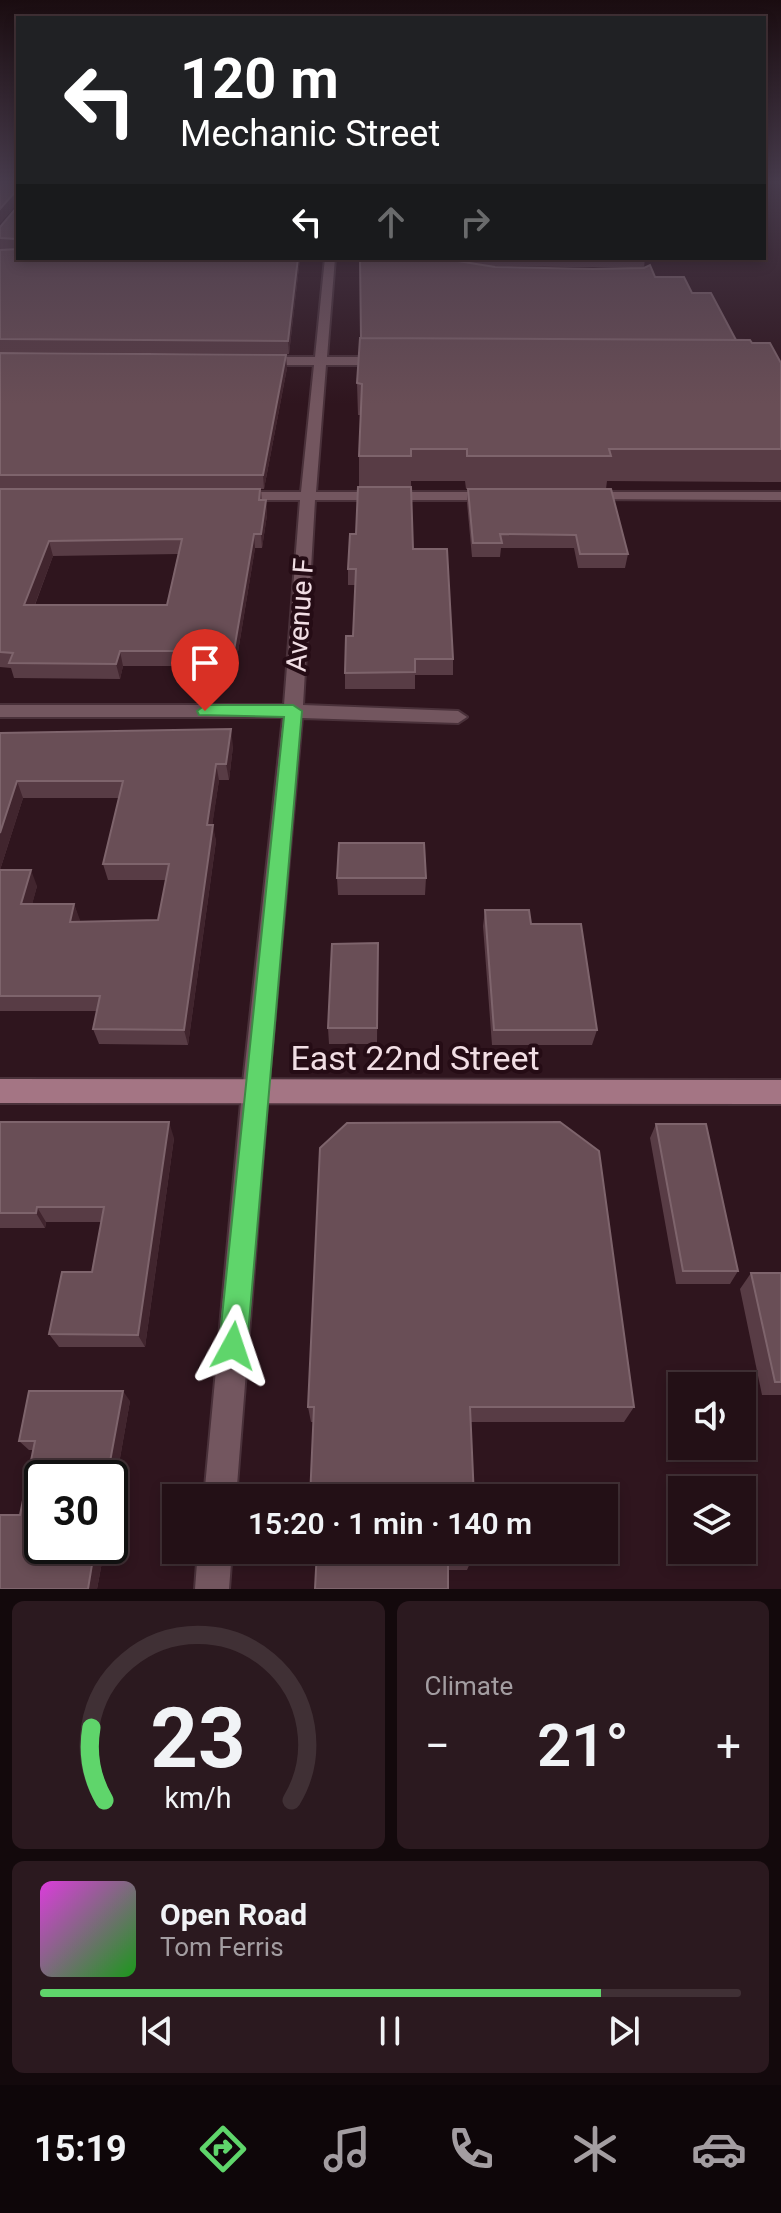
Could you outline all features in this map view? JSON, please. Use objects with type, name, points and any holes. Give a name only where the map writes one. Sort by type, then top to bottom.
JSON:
[{"type":"street","name":"Avenue F","points":[[221,1484],[255,1092],[293,711],[308,496],[330,260]]},
{"type":"street","points":[[246,361],[398,361]]},
{"type":"street","points":[[214,496],[513,496]]},
{"type":"street","points":[[576,496],[781,496]]},
{"type":"street","points":[[0,711],[293,711],[458,717]]},
{"type":"street","name":"East 22nd Street","points":[[0,1091],[781,1092]]},
{"type":"street","points":[[212,1589],[214,1564]]},
{"type":"building","points":[[0,255],[16,255],[16,260],[298,260],[288,341],[0,339]]},
{"type":"building","points":[[360,260],[451,260],[495,267],[593,269],[644,268],[650,265],[655,277],[684,277],[692,293],[711,293],[736,340],[361,338]]},
{"type":"building","points":[[360,338],[750,340],[752,343],[770,343],[781,363],[781,449],[609,449],[611,456],[467,456],[467,449],[411,449],[411,456],[359,456],[362,384],[357,383]]},
{"type":"building","points":[[0,353],[286,355],[263,475],[0,475]]},
{"type":"building","points":[[358,487],[411,487],[413,549],[447,549],[453,659],[415,659],[415,672],[345,673],[346,636],[353,636],[356,569],[348,569],[350,534],[356,534]]},
{"type":"building","points":[[0,489],[260,489],[259,500],[266,500],[261,534],[254,534],[232,662],[194,662],[196,651],[120,651],[116,664],[9,663],[13,653],[0,652]],"holes":[[[182,539],[167,605],[24,605],[49,541]]]},
{"type":"building","points":[[468,489],[611,489],[628,554],[580,554],[576,535],[500,534],[502,543],[473,543]]},
{"type":"building","points":[[231,729],[226,764],[216,764],[207,825],[213,825],[184,1030],[93,1029],[100,996],[0,996],[0,870],[31,870],[21,904],[74,904],[70,922],[158,920],[169,864],[103,864],[123,781],[17,781],[0,833],[0,733]]},
{"type":"building","points":[[339,843],[424,843],[426,878],[337,878]]},
{"type":"building","points":[[485,910],[529,910],[531,924],[581,924],[597,1030],[494,1030]]},
{"type":"building","points":[[378,943],[377,1028],[328,1028],[332,944]]},
{"type":"building","points":[[0,1122],[169,1122],[138,1335],[49,1334],[62,1272],[92,1272],[104,1207],[37,1207],[36,1213],[0,1213]]},
{"type":"building","points":[[560,1122],[599,1151],[634,1407],[470,1407],[473,1484],[311,1484],[314,1407],[308,1407],[320,1148],[347,1123]]},
{"type":"building","points":[[656,1124],[706,1124],[738,1271],[683,1271]]},
{"type":"building","points":[[751,1273],[781,1273],[781,1382],[775,1382]]},
{"type":"building","points":[[29,1391],[123,1391],[110,1460],[31,1460],[35,1441],[19,1441]]},
{"type":"building","points":[[24,1495],[24,1564],[92,1564],[88,1589],[0,1589],[0,1515],[20,1515]]},
{"type":"building","points":[[316,1564],[448,1564],[448,1589],[315,1589]]},
{"type":"route","points":[[205,711],[293,711],[233,1346]]}]
